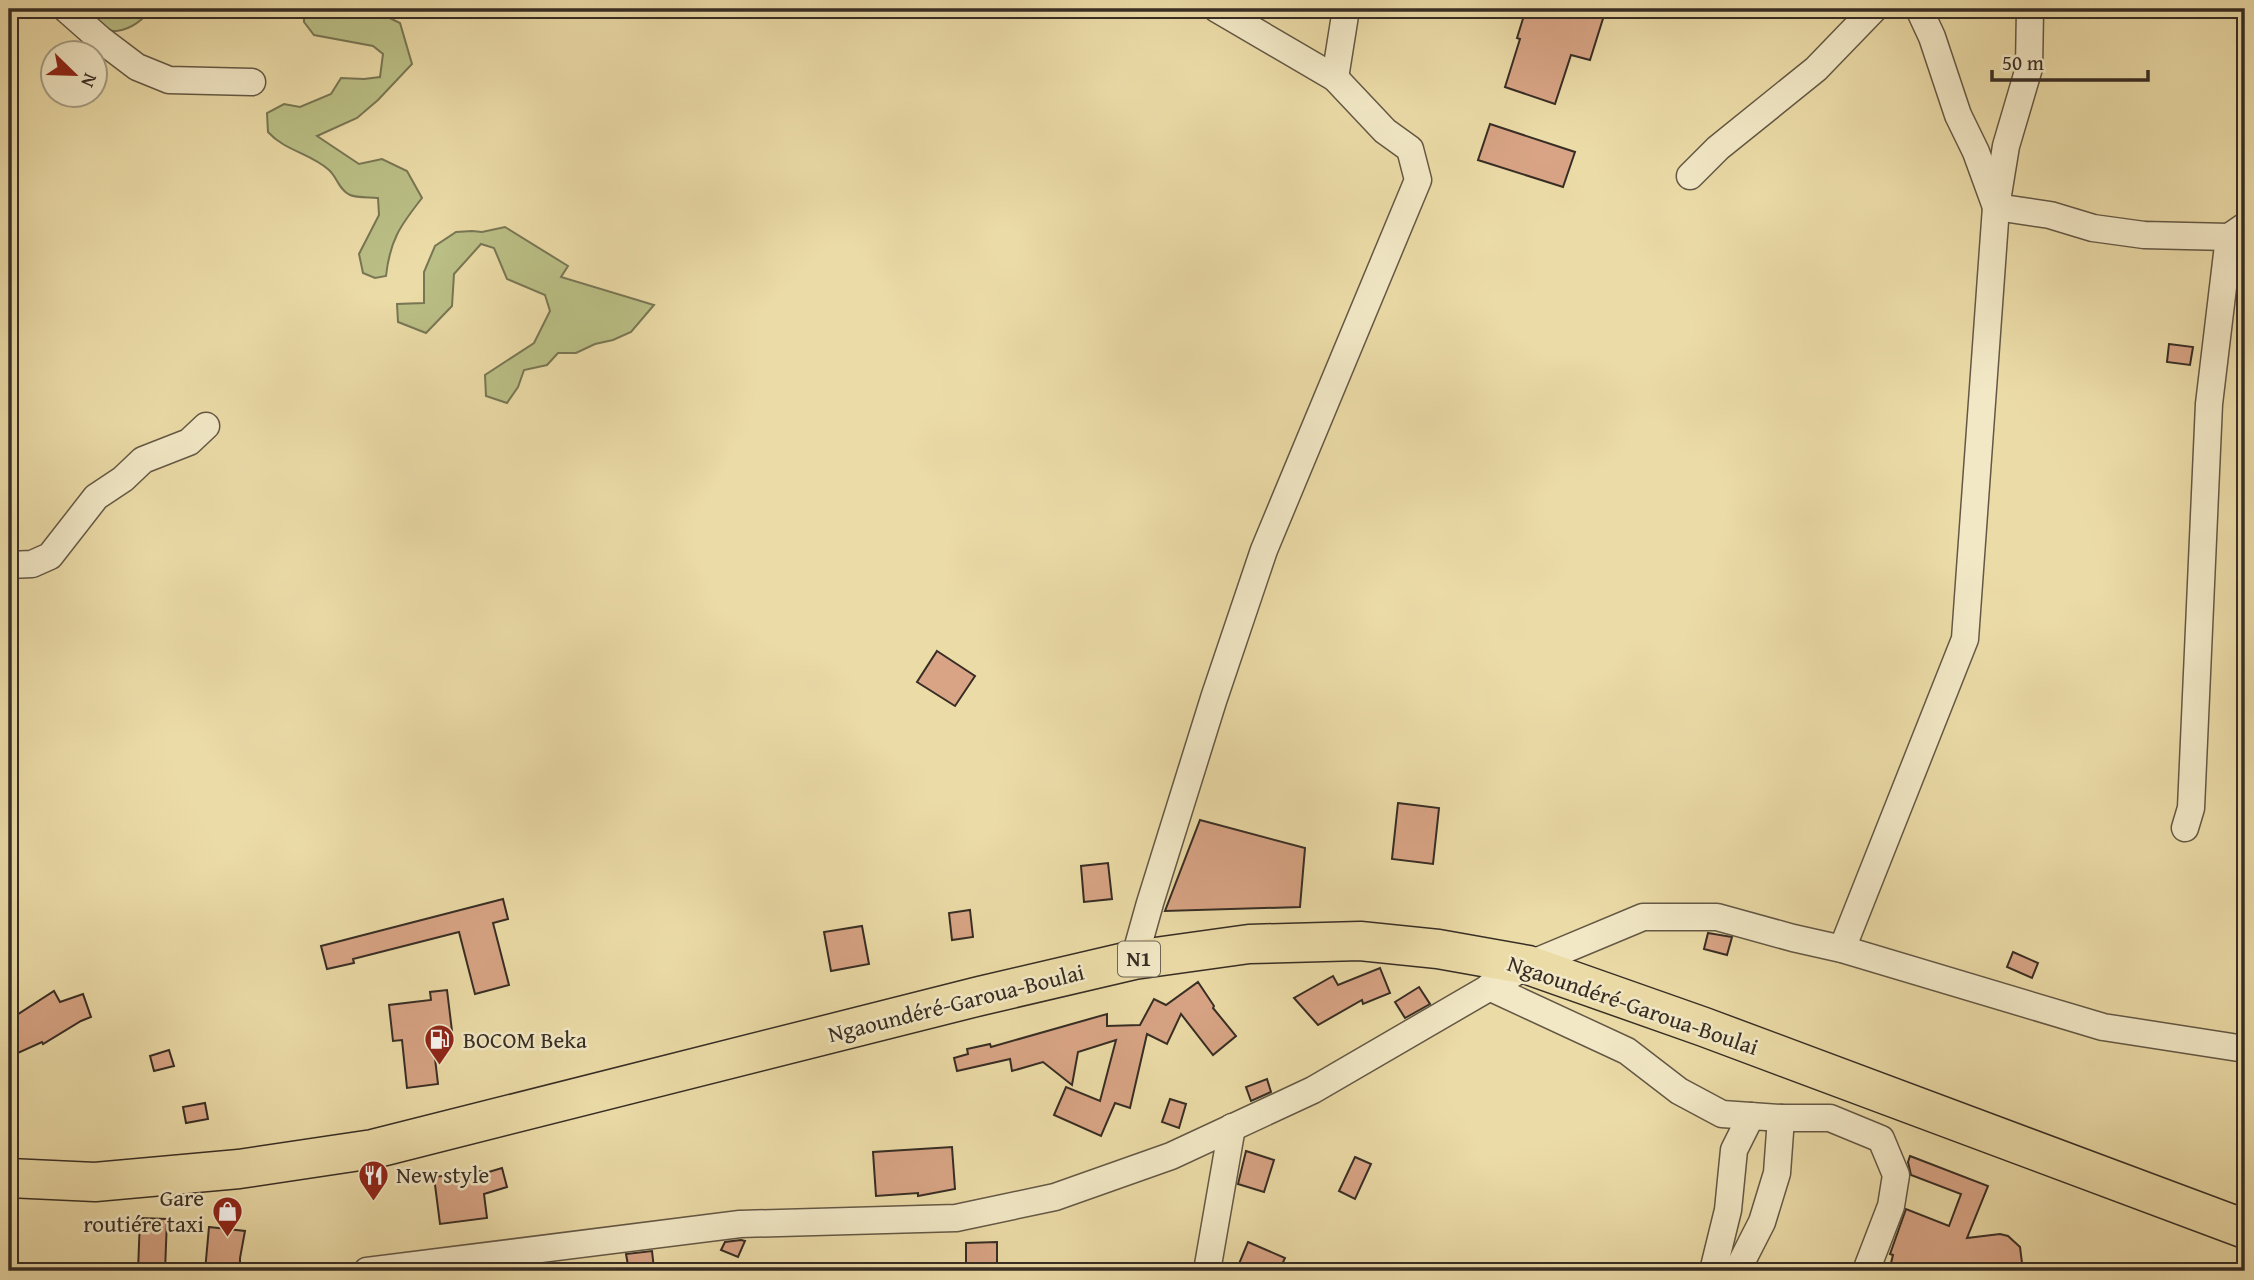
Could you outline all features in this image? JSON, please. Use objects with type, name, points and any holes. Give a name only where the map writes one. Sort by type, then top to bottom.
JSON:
[{"type":"highway","name":"Ngaoundéré-Garoua-Boulai","points":[[9,1178],[95,1182],[239,1170],[373,1149],[980,996],[1134,960],[1248,944],[1360,941],[1438,949],[1528,965],[1704,1027],[2245,1230]]},
{"type":"street","points":[[66,9],[137,67],[169,80],[252,82]]},
{"type":"street","points":[[1134,960],[1229,650],[1264,550],[1418,180],[1410,149],[1385,131],[1335,78],[1217,9]]},
{"type":"street","points":[[1335,78],[1346,9]]},
{"type":"street","points":[[1690,176],[1717,148],[1816,69],[1874,9]]},
{"type":"street","points":[[1919,9],[1996,208]]},
{"type":"street","points":[[1842,949],[1965,639],[1996,208],[2006,146],[2029,68],[2030,9]]},
{"type":"street","points":[[1996,208],[2050,215],[2093,228],[2144,235],[2237,232],[2209,404],[2192,783],[2185,828]]},
{"type":"street","points":[[9,565],[32,564],[50,556],[96,497],[123,480],[143,460],[188,442],[206,426]]},
{"type":"street","points":[[367,1271],[740,1224],[956,1218],[1055,1197],[1171,1156],[1313,1090],[1528,965],[1643,917],[1717,917],[1842,949],[2103,1027],[2245,1049]]},
{"type":"street","points":[[1489,987],[1627,1051],[1679,1091],[1722,1114],[1830,1118],[1881,1139],[1896,1175],[1891,1206],[1866,1271]]},
{"type":"street","points":[[1713,1271],[1728,1209],[1734,1150],[1751,1116]]},
{"type":"street","points":[[1737,1271],[1762,1222],[1777,1173],[1781,1118]]},
{"type":"street","points":[[1207,1271],[1232,1127]]},
{"type":"green space","points":[[92,9],[151,9],[127,28],[109,31],[96,20]]},
{"type":"green space","points":[[304,9],[371,9],[400,23],[412,64],[357,118],[317,136],[359,164],[382,159],[407,171],[422,198],[397,234],[386,276],[375,278],[363,273],[359,254],[379,215],[378,198],[356,197],[346,193],[322,164],[282,144],[268,132],[267,113],[284,104],[300,107],[331,94],[341,78],[380,77],[383,54],[373,46],[314,35],[304,22]]},
{"type":"green space","points":[[505,227],[568,266],[561,277],[654,305],[631,332],[576,353],[558,353],[547,365],[524,370],[518,387],[507,403],[486,396],[485,375],[534,343],[550,311],[545,295],[507,279],[494,248],[481,244],[454,274],[452,306],[426,333],[398,322],[397,304],[424,303],[424,272],[435,246],[456,232],[482,232]]},
{"type":"building","points":[[1526,9],[1606,9],[1590,60],[1571,55],[1555,104],[1505,87]]},
{"type":"building","points":[[1490,124],[1575,152],[1563,187],[1478,160]]},
{"type":"building","points":[[2169,344],[2193,347],[2190,365],[2167,362]]},
{"type":"building","points":[[937,651],[975,676],[955,706],[917,682]]},
{"type":"building","points":[[1398,803],[1439,808],[1433,864],[1392,859]]},
{"type":"building","points":[[1200,820],[1305,848],[1300,907],[1165,911]]},
{"type":"building","points":[[1108,863],[1112,899],[1084,902],[1081,866]]},
{"type":"building","points":[[503,899],[508,919],[493,923],[509,985],[475,994],[459,932],[353,959],[354,963],[327,969],[321,946]]},
{"type":"building","points":[[970,910],[973,937],[952,940],[949,913]]},
{"type":"building","points":[[862,926],[869,964],[831,971],[824,932]]},
{"type":"building","points":[[1708,933],[1732,937],[1727,955],[1704,949]]},
{"type":"building","points":[[2013,952],[2038,963],[2032,978],[2007,967]]},
{"type":"building","points":[[1380,968],[1390,993],[1363,1004],[1362,1000],[1318,1025],[1294,998],[1333,976],[1338,985]]},
{"type":"building","points":[[1198,982],[1213,1008],[1236,1036],[1213,1055],[1181,1014],[1167,1044],[1147,1034],[1130,1108],[1115,1103],[1101,1136],[1054,1115],[1066,1087],[1100,1101],[1116,1040],[1078,1052],[1072,1085],[1043,1062],[1012,1071],[1010,1059],[957,1071],[954,1058],[968,1054],[967,1049],[990,1044],[991,1047],[1107,1014],[1107,1026],[1140,1025],[1154,999],[1166,1005]]},
{"type":"building","points":[[1419,987],[1430,1004],[1405,1018],[1395,1002]]},
{"type":"building","points":[[447,990],[452,1031],[432,1033],[438,1084],[407,1088],[402,1040],[393,1041],[389,1005],[431,1000],[430,992]]},
{"type":"building","points":[[54,991],[60,1002],[83,994],[91,1017],[43,1044],[42,1042],[9,1057],[9,1020]]},
{"type":"building","points":[[169,1050],[174,1066],[154,1071],[150,1056]]},
{"type":"building","points":[[1267,1079],[1271,1092],[1251,1101],[1246,1087]]},
{"type":"building","points":[[1170,1099],[1186,1104],[1179,1128],[1162,1122]]},
{"type":"building","points":[[205,1103],[208,1119],[186,1123],[183,1107]]},
{"type":"building","points":[[952,1147],[955,1189],[918,1196],[918,1193],[876,1196],[873,1152]]},
{"type":"building","points":[[1246,1151],[1274,1160],[1264,1192],[1238,1184]]},
{"type":"building","points":[[1910,1156],[1988,1186],[1967,1238],[2000,1234],[2008,1236],[2020,1247],[2022,1263],[2019,1271],[1889,1271],[1893,1255],[1890,1254],[1906,1209],[1949,1226],[1961,1194],[1911,1175],[1908,1162]]},
{"type":"building","points":[[1355,1157],[1371,1164],[1355,1199],[1339,1191]]},
{"type":"building","points":[[502,1168],[507,1187],[484,1194],[487,1218],[440,1224],[434,1177],[481,1171],[482,1174]]},
{"type":"building","points":[[140,1218],[167,1219],[165,1271],[138,1271]]},
{"type":"building","points":[[209,1227],[245,1231],[240,1271],[205,1271]]},
{"type":"building","points":[[745,1241],[738,1257],[721,1250],[725,1242]]},
{"type":"building","points":[[997,1242],[997,1268],[966,1269],[966,1243]]},
{"type":"building","points":[[1248,1242],[1285,1258],[1279,1271],[1236,1271]]},
{"type":"building","points":[[652,1251],[654,1269],[629,1271],[626,1254]]},
{"type":"place","name":"BOCOM Beka","points":[[440,1067]]},
{"type":"place","name":"New style","points":[[373,1202]]},
{"type":"place","name":"Gare routiére taxi","points":[[227,1238]]}]
